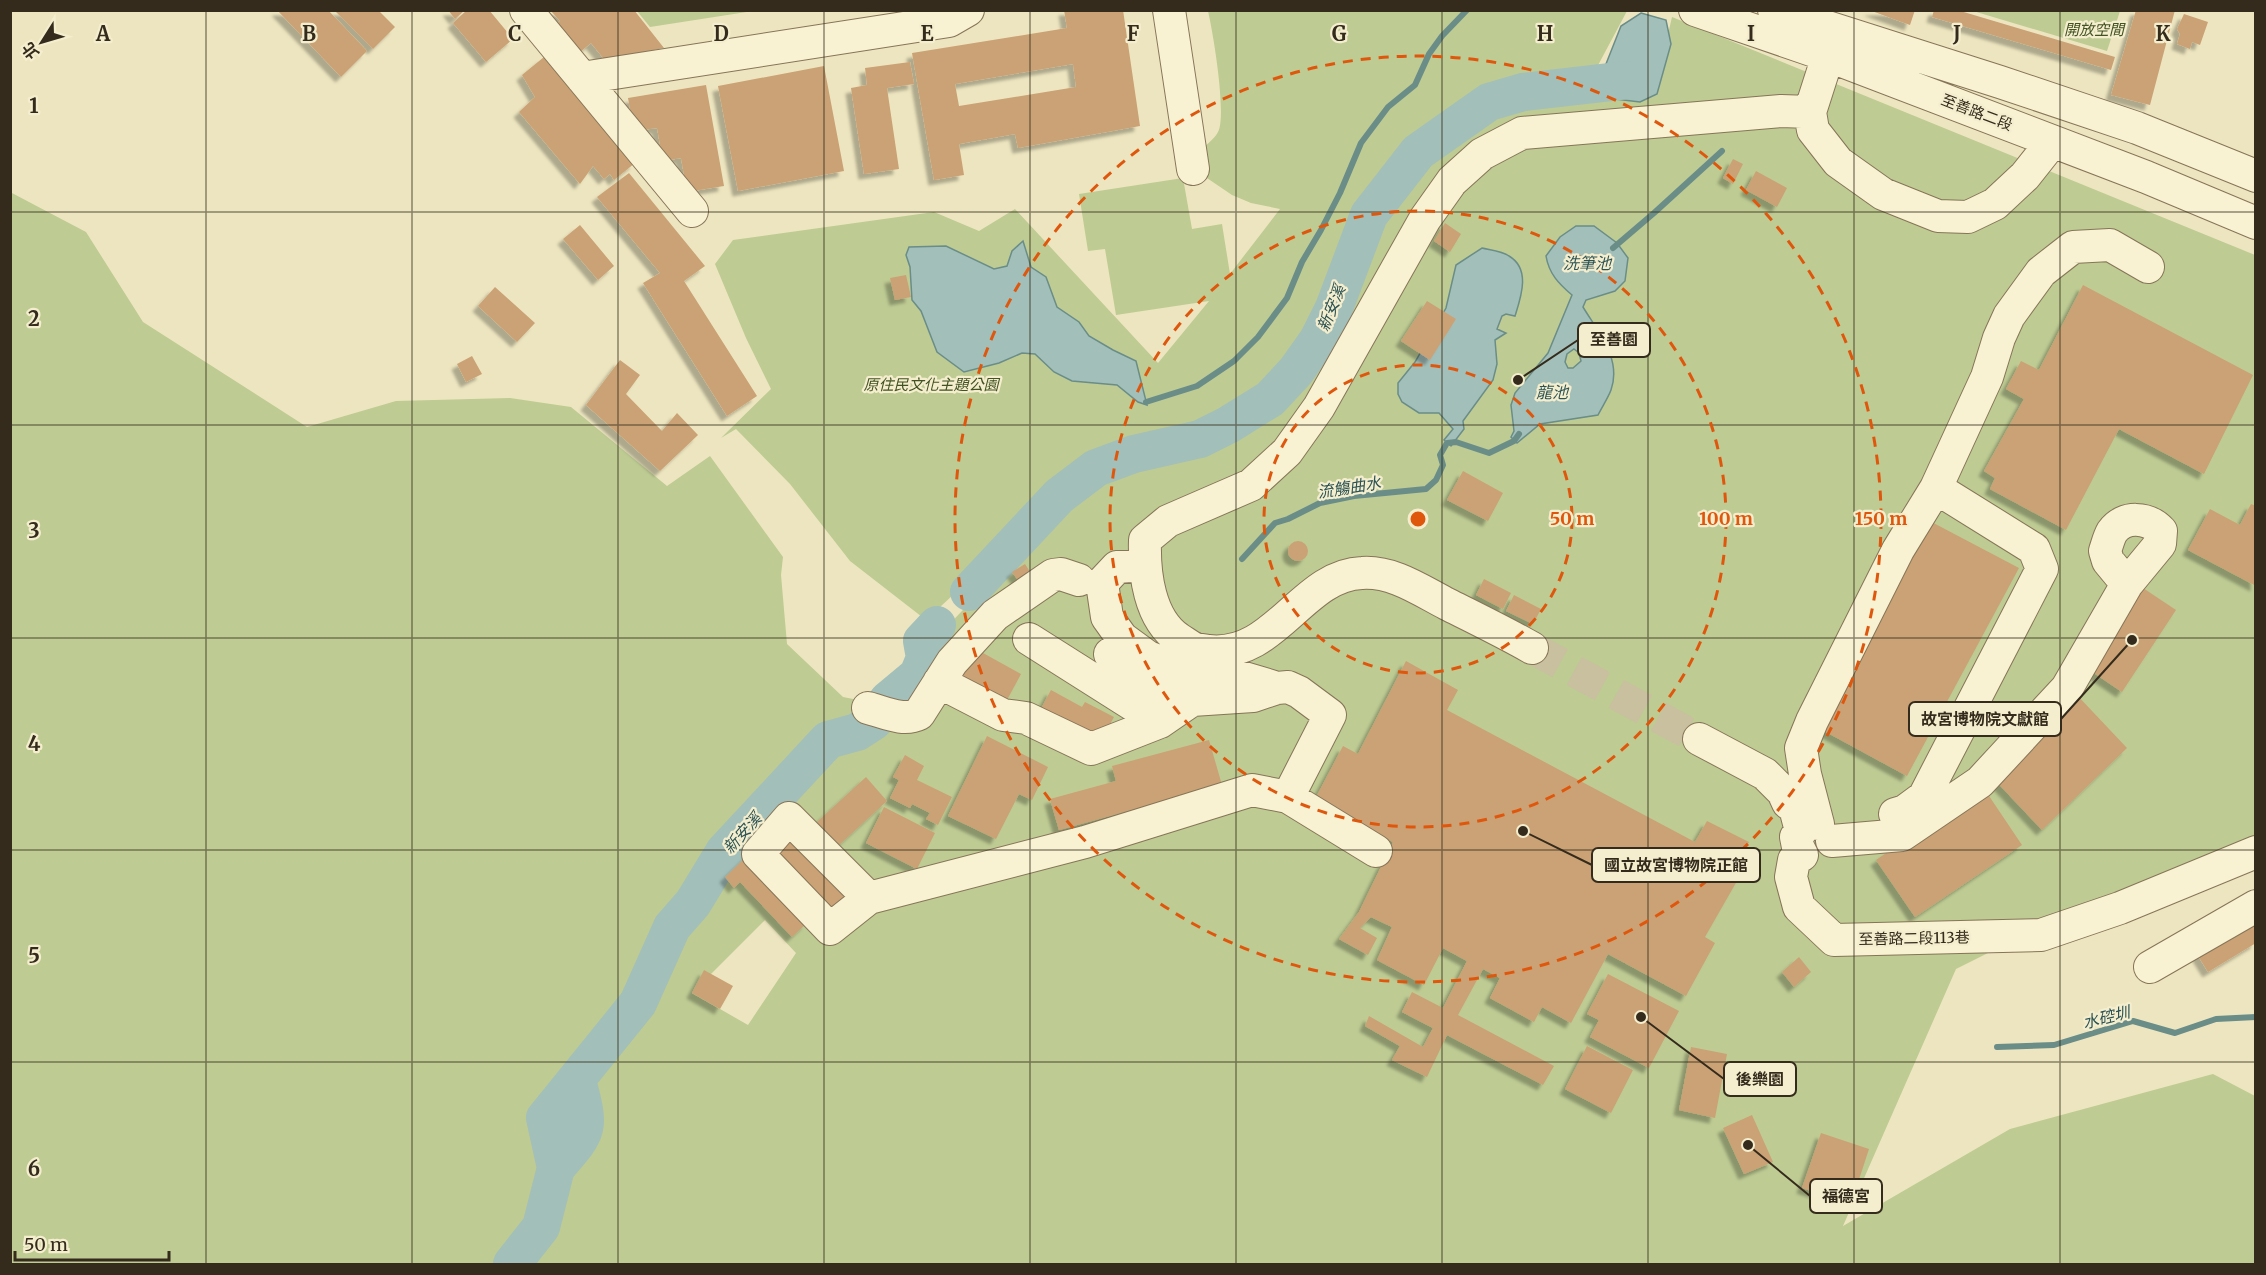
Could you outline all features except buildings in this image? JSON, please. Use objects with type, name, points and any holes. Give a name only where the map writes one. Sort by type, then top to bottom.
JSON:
[{"type":"street","points":[[526,10],[692,211]]},
{"type":"street","points":[[582,78],[949,21],[970,10],[992,10]]},
{"type":"street","points":[[1169,10],[1193,169]]},
{"type":"street","name":"至善路二段","points":[[1695,10],[1832,43],[2137,128],[2256,176]]},
{"type":"street","name":"至善路二段","points":[[1774,10],[1832,43],[2052,142],[2146,177],[2256,223]]},
{"type":"street","points":[[1832,43],[1810,112],[1813,130],[1838,162],[1883,194],[1938,216],[1968,217],[1995,204],[2025,176],[2052,142]]},
{"type":"street","points":[[1277,688],[1241,677],[1192,673],[1148,657],[1122,638],[1107,617],[1102,583],[1117,567],[1145,552],[1168,521],[1251,485],[1287,452],[1319,407],[1425,219],[1452,181],[1482,154],[1522,133],[1781,111],[1810,112]]},
{"type":"street","points":[[1817,838],[1802,748],[1812,721],[1898,550],[1936,488],[1987,377],[1999,338],[2009,316],[2041,272],[2073,247],[2110,245],[2148,267]]},
{"type":"street","points":[[1817,838],[1905,811],[1924,797],[2042,569],[2034,549],[1936,488]]},
{"type":"street","points":[[1079,580],[1106,554],[1145,552]]},
{"type":"street","points":[[1145,552],[1155,609],[1168,632],[1195,649],[1221,652],[1246,647],[1337,579],[1361,573],[1387,575],[1415,587],[1532,648]]},
{"type":"street","points":[[878,710],[906,717],[919,714],[952,662],[995,615],[1053,575],[1061,574],[1079,580]]},
{"type":"street","points":[[1079,580],[1090,621],[1107,651],[1151,684],[1192,700],[1253,696],[1288,687],[1299,692],[1330,715],[1288,797]]},
{"type":"street","points":[[1817,838],[1902,835],[1980,782],[2067,688],[2127,584]]},
{"type":"street","points":[[1029,639],[1160,722]]},
{"type":"street","points":[[939,682],[1003,715],[1026,718],[1091,749],[1160,722],[1192,700]]},
{"type":"street","points":[[1699,739],[1765,774],[1783,792],[1788,803],[1795,808],[1817,838]]},
{"type":"street","points":[[869,898],[1085,842],[1252,790],[1288,797],[1376,850]]},
{"type":"street","name":"至善路二段113巷","points":[[1817,838],[1794,860],[1791,877],[1799,907],[1834,940],[2041,935],[2120,908],[2256,852]]},
{"type":"street","points":[[2150,967],[2256,906]]},
{"type":"green space","points":[[637,11],[753,11],[650,27]]},
{"type":"green space","name":"原住民文化主題公園","points":[[1208,11],[1627,11],[1596,69],[1497,90],[1436,118],[1383,169],[1308,329],[1264,390],[1221,420],[1177,436],[1099,455],[1057,485],[981,569],[926,620],[850,561],[790,484],[736,429],[721,438],[771,389],[746,338],[715,264],[733,240],[934,212],[979,231],[1015,209],[1158,363],[1209,301],[1116,315],[1105,249],[1088,251],[1079,194],[1183,178],[1192,229],[1222,224],[1230,274],[1280,209],[1251,203],[1232,195],[1201,174],[1198,153],[1218,132],[1221,109]]},
{"type":"green space","name":"開放空間","points":[[1973,11],[2120,11],[2107,51]]},
{"type":"green space","points":[[1672,17],[2255,255],[2255,847],[2042,926],[1956,969],[1843,1226],[2010,1129],[2213,1074],[2255,1096],[2255,1264],[11,1264],[10,192],[86,232],[143,322],[307,427],[396,401],[510,398],[571,407],[667,486],[710,456],[783,557],[781,575],[787,644],[843,697],[899,708],[937,666],[936,638],[1058,511],[1100,480],[1198,452],[1267,416],[1327,324],[1375,234],[1425,158],[1491,112],[1570,98],[1655,90]],"holes":[[[765,920],[796,953],[748,1025],[692,993]]]},
{"type":"water","points":[[1641,13],[1666,20],[1671,44],[1657,94],[1640,102],[1582,95],[1578,87],[1579,81],[1604,69],[1621,26]]},
{"type":"water","name":"龍池","points":[[1576,226],[1594,226],[1617,243],[1628,258],[1625,281],[1615,291],[1586,300],[1583,307],[1607,346],[1614,379],[1610,393],[1598,415],[1540,424],[1517,443],[1511,437],[1514,431],[1511,405],[1515,393],[1548,353],[1572,295],[1555,278],[1546,256],[1560,237]],"holes":[[[1574,349],[1579,353],[1581,361],[1573,368],[1568,368],[1565,362],[1567,354]]]},
{"type":"water","points":[[1023,241],[1031,267],[1046,277],[1057,307],[1079,322],[1089,336],[1136,361],[1147,405],[1138,402],[1117,385],[1072,381],[1054,372],[1035,354],[1022,353],[999,363],[964,372],[937,352],[921,311],[912,300],[910,267],[906,255],[909,247],[946,246],[994,269],[1007,266],[1012,251]]},
{"type":"water","points":[[1482,248],[1503,253],[1516,262],[1522,276],[1522,292],[1515,316],[1506,314],[1502,316],[1497,329],[1506,333],[1495,340],[1497,364],[1493,380],[1463,421],[1464,429],[1451,446],[1444,440],[1453,429],[1439,413],[1419,413],[1402,402],[1398,394],[1398,383],[1415,362],[1446,308],[1456,265]]},
{"type":"waterway","points":[[1146,402],[1197,386],[1234,361],[1258,337],[1287,298],[1302,262],[1340,193],[1361,143],[1388,107],[1415,85],[1429,54],[1442,36],[1467,10]]},
{"type":"waterway","name":"新安溪","points":[[969,592],[1059,496],[1096,468],[1134,454],[1200,439],[1270,399],[1296,371],[1318,340],[1334,308],[1369,215],[1418,152],[1489,102],[1523,92],[1628,80]]},
{"type":"waterway","name":"洗筆池","points":[[1613,248],[1722,151]]},
{"type":"waterway","name":"流觴曲水","points":[[1242,559],[1275,523],[1320,503],[1354,496],[1426,489],[1436,480],[1443,465],[1440,455],[1447,443],[1456,442],[1489,453],[1514,441],[1519,434]]},
{"type":"waterway","name":"新安溪","points":[[512,1264],[541,1227],[556,1168],[545,1118],[638,1003],[672,927],[693,903],[724,852],[828,740],[857,732],[874,721],[888,700],[918,675],[925,658],[922,641],[937,625]]},
{"type":"waterway","name":"水硿圳","points":[[1997,1047],[2054,1045],[2133,1021],[2175,1033],[2216,1019],[2256,1017]]},
{"type":"waterway","name":"新安溪","points":[[556,1168],[575,1145],[584,1128],[584,1109],[577,1080]]},
{"type":"tunnel","points":[[1532,648],[1699,739]]},
{"type":"place","name":"至善園","points":[[1518,380]]},
{"type":"place","name":"故宮博物院文獻館","points":[[2132,640]]},
{"type":"place","name":"國立故宮博物院正館","points":[[1523,831]]},
{"type":"place","name":"後樂園","points":[[1641,1017]]},
{"type":"place","name":"福德宮","points":[[1748,1145]]}]
